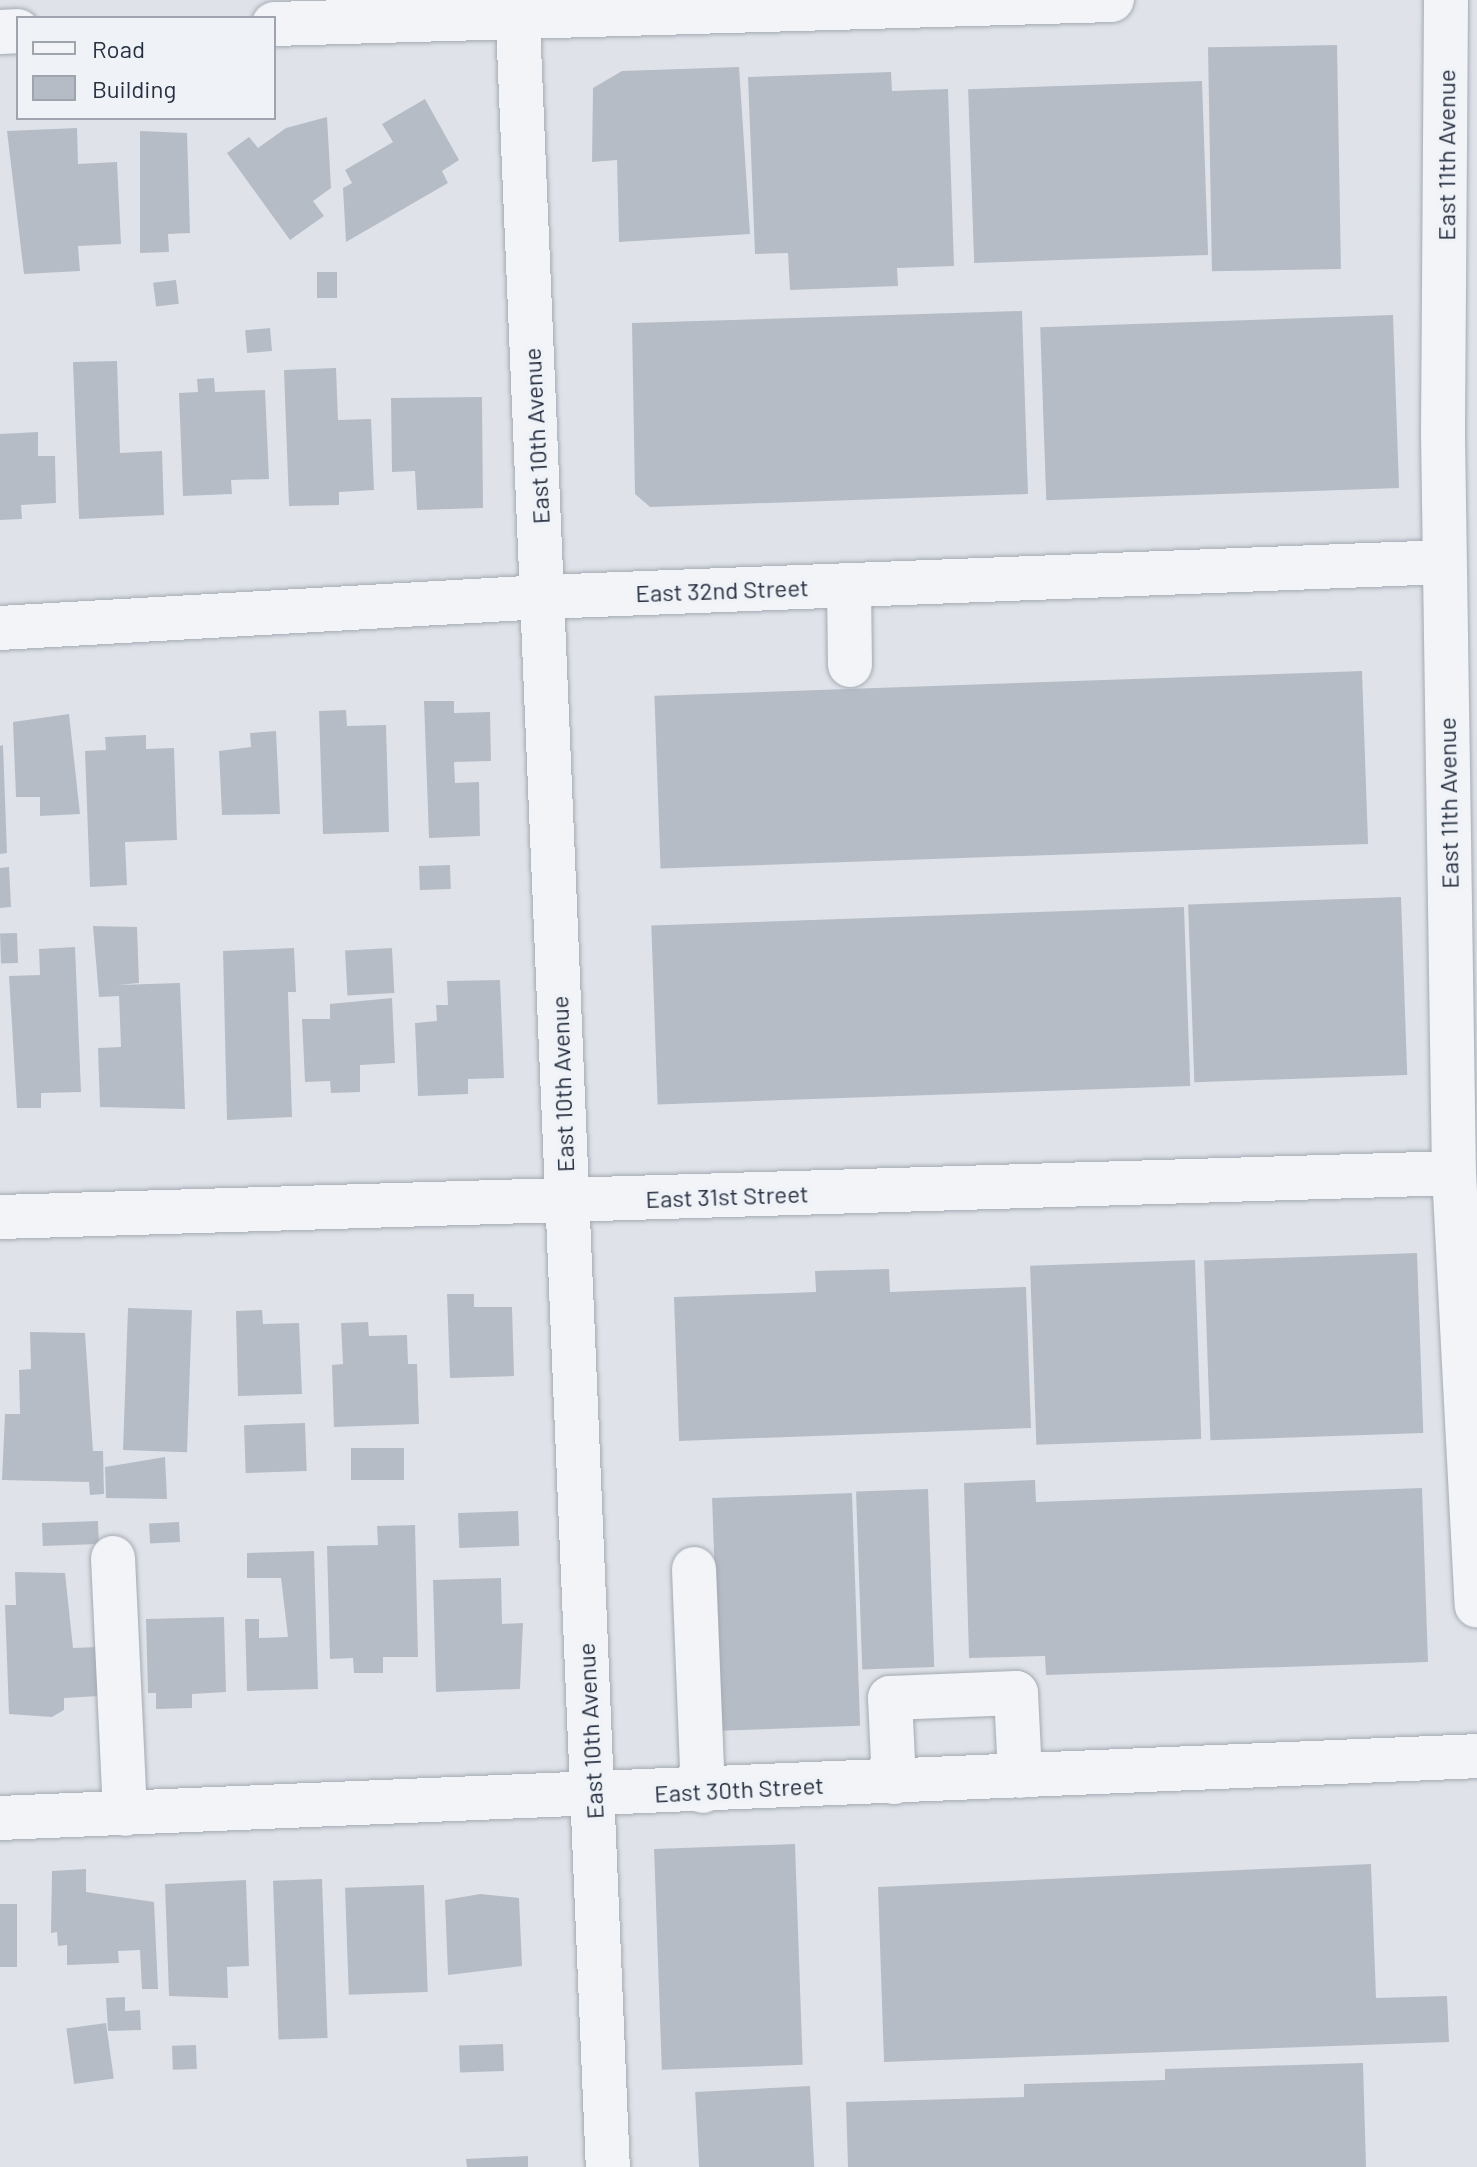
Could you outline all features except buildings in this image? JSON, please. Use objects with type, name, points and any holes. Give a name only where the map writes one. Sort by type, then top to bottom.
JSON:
[{"type":"street","points":[[276,24],[517,9],[1112,0]]},
{"type":"street","name":"East 11th Avenue","points":[[1446,0],[1461,310],[1460,433],[1444,562],[1462,784],[1462,1150],[1477,1605]]},
{"type":"street","name":"East 10th Avenue","points":[[517,9],[608,2167]]},
{"type":"street","name":"East 32nd Street","points":[[0,628],[543,597],[1444,562]]},
{"type":"street","points":[[849,585],[850,665]]},
{"type":"street","name":"East 31st Street","points":[[0,1217],[566,1201],[1462,1150]]},
{"type":"street","points":[[113,1558],[125,1814]]},
{"type":"street","points":[[694,1569],[703,1791]]},
{"type":"street","points":[[894,1782],[890,1698],[1016,1693],[1020,1776]]},
{"type":"street","name":"East 30th Street","points":[[0,1818],[593,1796],[1477,1756]]}]
